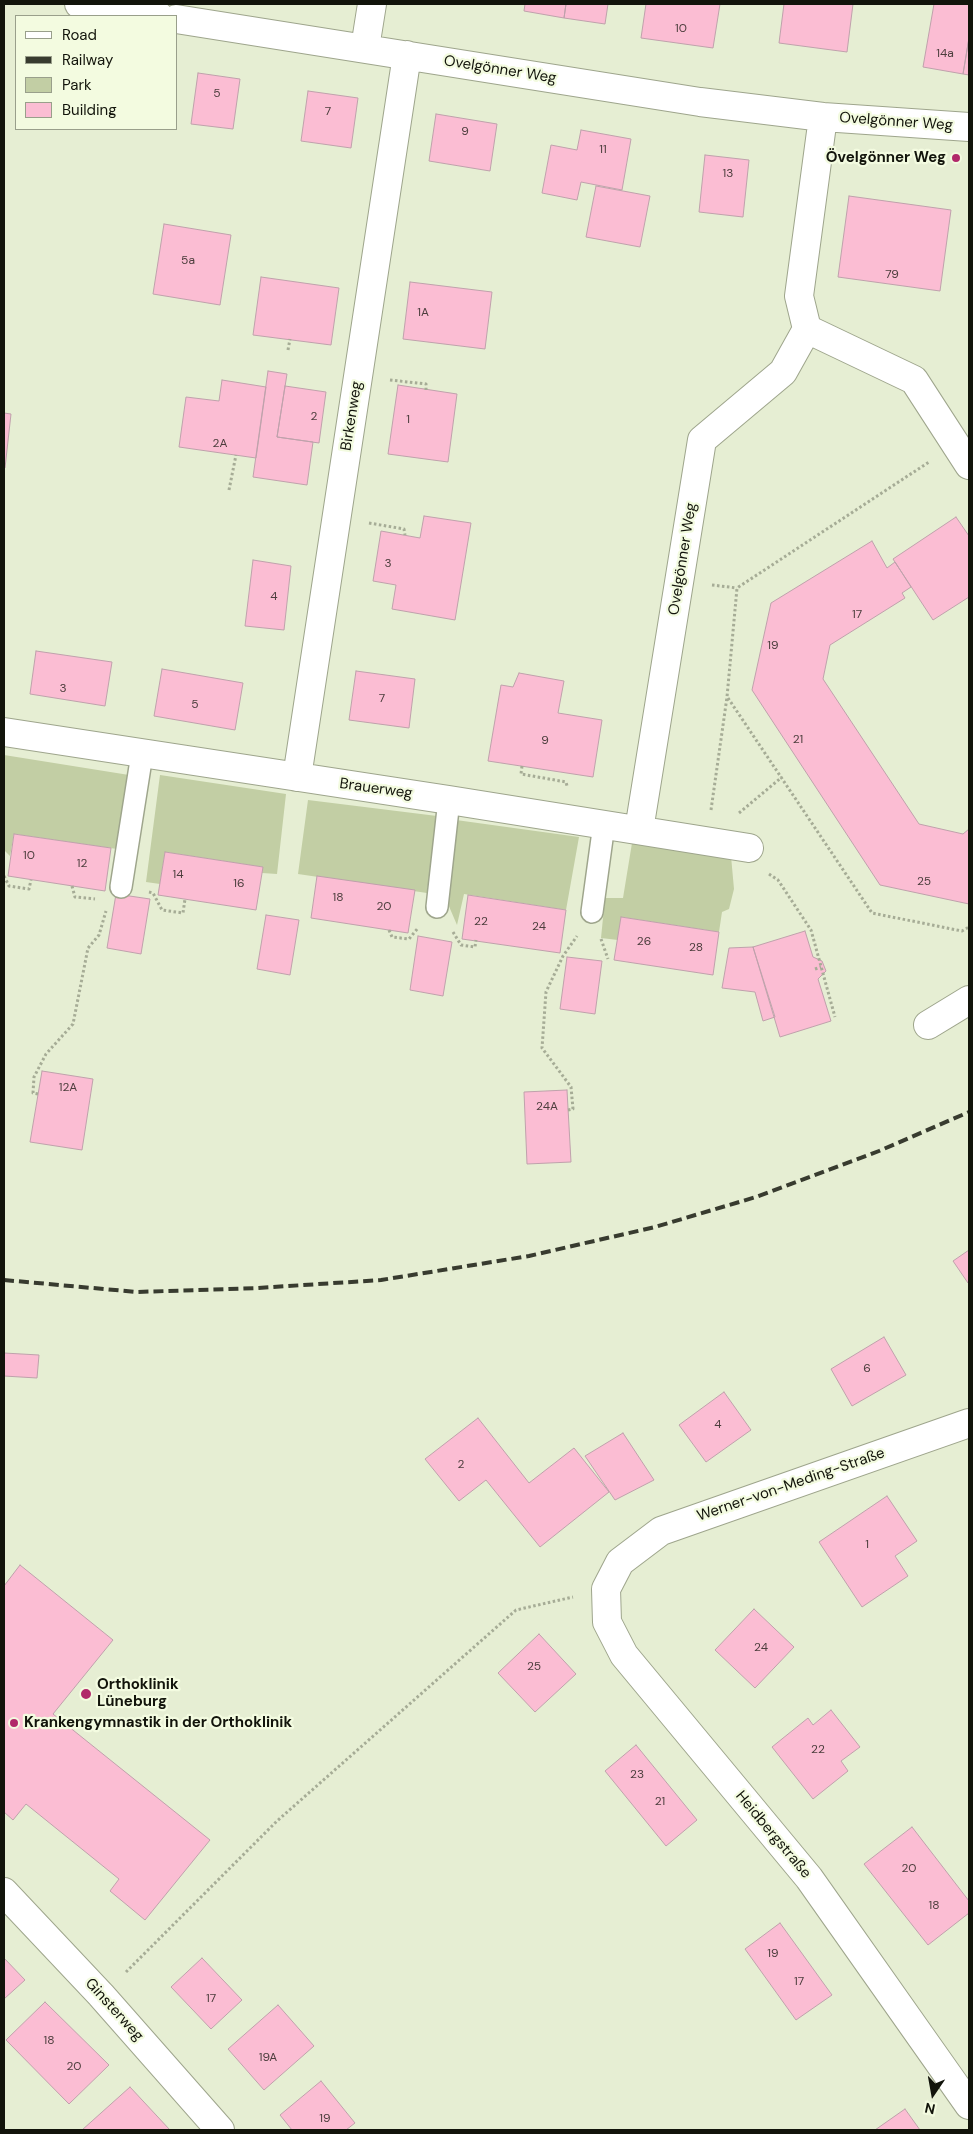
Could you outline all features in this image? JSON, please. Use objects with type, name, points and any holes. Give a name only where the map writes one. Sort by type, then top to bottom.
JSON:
[{"type":"street","points":[[79,4],[152,15]]},
{"type":"street","points":[[365,48],[372,4]]},
{"type":"street","name":"Ovelgönner Weg","points":[[178,19],[700,102],[824,117],[969,127]]},
{"type":"street","name":"Birkenweg","points":[[297,777],[406,55]]},
{"type":"street","name":"Ovelgönner Weg","points":[[639,830],[702,440],[783,372],[807,329],[799,296],[824,117]]},
{"type":"street","points":[[807,329],[914,380],[963,455]]},
{"type":"street","name":"Brauerweg","points":[[4,732],[749,848]]},
{"type":"street","points":[[928,1025],[969,1000]]},
{"type":"street","name":"Werner-von-Meding-Straße","points":[[620,1562],[661,1531],[969,1423]]},
{"type":"street","name":"Heidbergstraße","points":[[620,1562],[606,1589],[607,1622],[624,1656],[809,1878],[969,2105]]},
{"type":"street","name":"Ginsterweg","points":[[4,1892],[102,1995],[220,2130]]},
{"type":"lane","points":[[115,894],[142,754]]},
{"type":"lane","points":[[437,907],[449,800]]},
{"type":"lane","points":[[592,912],[604,824]]},
{"type":"path","points":[[288,350],[290,339]]},
{"type":"path","points":[[356,388],[377,391],[391,379],[426,384],[426,390]]},
{"type":"path","points":[[229,490],[236,455]]},
{"type":"path","points":[[706,840],[727,697],[738,588],[963,455]]},
{"type":"path","points":[[336,518],[404,529],[405,535]]},
{"type":"path","points":[[727,697],[872,913],[962,932],[969,927]]},
{"type":"path","points":[[706,840],[782,777]]},
{"type":"path","points":[[764,871],[778,880],[811,930],[835,1018]]},
{"type":"path","points":[[4,876],[9,886],[29,890],[31,880]]},
{"type":"path","points":[[72,886],[75,897],[153,893],[162,910],[183,913],[185,899]]},
{"type":"path","points":[[38,1094],[33,1093],[34,1077],[46,1054],[73,1024],[88,948],[99,935],[115,894]]},
{"type":"path","points":[[568,1110],[573,1109],[571,1087],[542,1048],[546,992],[563,956],[592,912]]},
{"type":"path","points":[[815,969],[821,967]]},
{"type":"path","points":[[102,1995],[277,1821],[516,1610],[606,1589]]},
{"type":"green space","points":[[4,755],[129,775],[117,849],[14,834],[10,856],[4,850]]},
{"type":"green space","points":[[160,775],[286,794],[277,874],[262,873],[262,867],[165,852],[160,884],[146,882]]},
{"type":"green space","points":[[308,800],[437,816],[427,893],[298,874]]},
{"type":"green space","points":[[456,820],[579,837],[566,910],[464,894],[457,925],[445,897]]},
{"type":"green space","points":[[632,843],[731,856],[734,889],[729,909],[722,912],[719,932],[621,917],[618,940],[601,938],[605,898],[623,898]]},
{"type":"building","points":[[525,4],[566,4],[564,18],[524,11]]},
{"type":"building","points":[[566,4],[608,4],[605,24],[564,18]]},
{"type":"building","points":[[646,4],[720,4],[713,48],[641,38]]},
{"type":"building","points":[[784,4],[853,4],[847,52],[779,43]]},
{"type":"building","points":[[934,4],[969,4],[969,38],[963,74],[923,67]]},
{"type":"building","points":[[969,38],[969,75],[963,74]]},
{"type":"building","points":[[198,73],[240,79],[233,129],[191,124]]},
{"type":"building","points":[[308,91],[358,98],[351,148],[301,141]]},
{"type":"building","points":[[436,114],[497,124],[490,171],[429,161]]},
{"type":"building","points":[[581,130],[631,139],[622,190],[581,182],[577,200],[542,193],[551,145],[577,150]]},
{"type":"building","points":[[705,155],[749,160],[743,217],[699,212]]},
{"type":"building","points":[[596,186],[650,196],[640,247],[586,237]]},
{"type":"building","points":[[849,196],[951,210],[940,291],[838,277]]},
{"type":"building","points":[[164,224],[231,235],[220,305],[153,294]]},
{"type":"building","points":[[261,277],[339,288],[331,345],[253,335]]},
{"type":"building","points":[[410,282],[492,292],[485,349],[403,339]]},
{"type":"building","points":[[268,371],[287,374],[277,437],[313,442],[307,485],[253,477]]},
{"type":"building","points":[[222,380],[266,387],[256,458],[179,447],[186,397],[219,401]]},
{"type":"building","points":[[398,385],[457,394],[448,462],[388,454]]},
{"type":"building","points":[[285,386],[326,392],[319,443],[277,437]]},
{"type":"building","points":[[4,413],[11,414],[5,468],[4,468]]},
{"type":"building","points":[[424,516],[471,523],[455,620],[392,609],[396,585],[373,581],[381,531],[420,538]]},
{"type":"building","points":[[956,517],[969,536],[969,597],[933,620],[893,559]]},
{"type":"building","points":[[872,541],[887,568],[895,562],[911,587],[902,593],[905,598],[830,645],[823,679],[919,824],[963,834],[969,829],[969,904],[880,885],[752,690],[771,603]]},
{"type":"building","points":[[253,560],[291,566],[284,630],[245,626]]},
{"type":"building","points":[[36,651],[112,662],[105,706],[30,694]]},
{"type":"building","points":[[162,669],[243,683],[235,730],[154,716]]},
{"type":"building","points":[[356,671],[415,679],[409,728],[349,720]]},
{"type":"building","points":[[519,673],[564,681],[558,713],[602,720],[593,777],[488,761],[501,685],[513,687]]},
{"type":"building","points":[[14,834],[111,848],[105,891],[8,876]]},
{"type":"building","points":[[165,852],[263,867],[256,910],[158,895]]},
{"type":"building","points":[[317,876],[415,890],[408,933],[311,918]]},
{"type":"building","points":[[116,894],[150,899],[141,954],[107,948]]},
{"type":"building","points":[[468,895],[566,910],[560,953],[462,939]]},
{"type":"building","points":[[266,915],[299,920],[290,975],[257,969]]},
{"type":"building","points":[[621,917],[719,932],[713,975],[614,960]]},
{"type":"building","points":[[805,931],[813,957],[822,961],[826,971],[818,979],[831,1021],[780,1037],[753,947]]},
{"type":"building","points":[[418,936],[452,942],[443,996],[410,990]]},
{"type":"building","points":[[753,947],[775,1017],[763,1021],[755,992],[722,988],[729,948]]},
{"type":"building","points":[[567,957],[602,961],[595,1014],[560,1009]]},
{"type":"building","points":[[42,1071],[93,1079],[82,1150],[30,1142]]},
{"type":"building","points":[[567,1090],[571,1162],[527,1164],[524,1092]]},
{"type":"building","points":[[969,1250],[969,1282],[968,1283],[953,1261]]},
{"type":"building","points":[[884,1337],[906,1375],[852,1406],[831,1369]]},
{"type":"building","points":[[4,1353],[39,1355],[37,1378],[4,1376]]},
{"type":"building","points":[[724,1392],[751,1430],[706,1462],[679,1425]]},
{"type":"building","points":[[478,1418],[529,1483],[574,1448],[609,1492],[540,1547],[486,1480],[459,1501],[425,1459]]},
{"type":"building","points":[[623,1433],[654,1480],[615,1500],[585,1456]]},
{"type":"building","points":[[887,1496],[917,1541],[895,1556],[908,1576],[862,1607],[819,1542]]},
{"type":"building","points":[[20,1565],[113,1640],[53,1714],[210,1840],[145,1920],[110,1891],[119,1879],[26,1804],[13,1820],[4,1812],[4,1586]]},
{"type":"building","points":[[754,1609],[794,1647],[755,1688],[715,1650]]},
{"type":"building","points":[[539,1634],[576,1674],[535,1712],[498,1673]]},
{"type":"building","points":[[831,1710],[860,1747],[841,1761],[848,1771],[813,1799],[772,1747],[808,1718],[813,1725]]},
{"type":"building","points":[[636,1745],[697,1820],[666,1846],[605,1771]]},
{"type":"building","points":[[912,1827],[969,1901],[969,1913],[928,1945],[864,1864]]},
{"type":"building","points":[[780,1923],[832,1995],[796,2020],[745,1949]]},
{"type":"building","points":[[4,1958],[25,1980],[4,1999]]},
{"type":"building","points":[[202,1958],[242,2000],[211,2029],[171,1987]]},
{"type":"building","points":[[45,2002],[109,2065],[69,2104],[6,2040]]},
{"type":"building","points":[[278,2005],[314,2046],[264,2090],[228,2049]]},
{"type":"building","points":[[321,2081],[355,2123],[346,2130],[292,2130],[280,2115]]},
{"type":"building","points":[[130,2087],[170,2130],[82,2130]]},
{"type":"building","points":[[905,2109],[920,2130],[875,2130]]},
{"type":"railway","points":[[4,1280],[137,1292],[258,1288],[381,1280],[529,1256],[655,1227],[756,1197],[879,1151],[969,1112]]},
{"type":"place","name":"Övelgönner Weg","points":[[956,158]]},
{"type":"place","name":"Orthoklinik Lüneburg","points":[[86,1694]]},
{"type":"place","name":"Krankengymnastik in der Orthoklinik","points":[[14,1723]]}]
